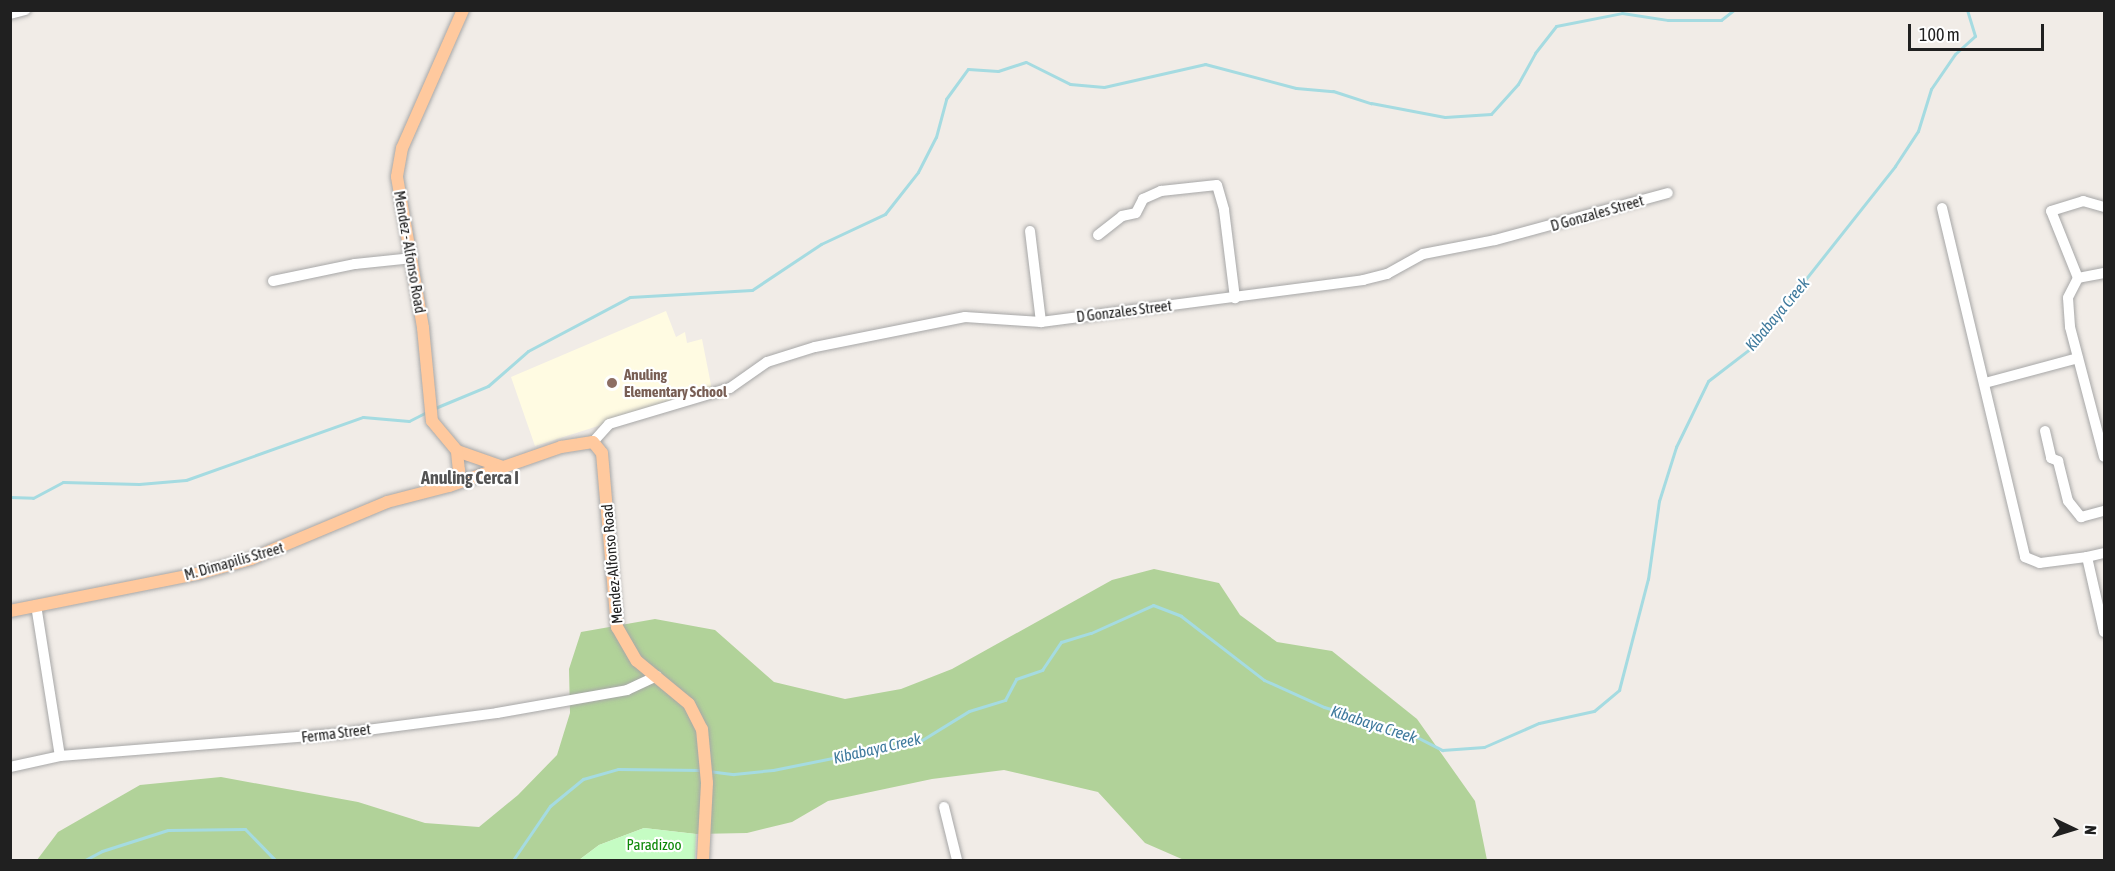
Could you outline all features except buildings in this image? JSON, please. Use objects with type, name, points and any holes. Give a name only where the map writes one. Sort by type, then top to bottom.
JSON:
[{"type":"main road","name":"Mendez - Alfonso Road","points":[[457,451],[432,421],[428,400],[423,328],[398,163],[463,10]]},
{"type":"main road","points":[[449,486],[459,471],[457,451],[500,466],[575,443],[593,442]]},
{"type":"main road","name":"Mendez-Alfonso Road","points":[[593,442],[602,453],[616,627],[638,661],[674,688],[697,715],[705,750],[707,783],[703,861]]},
{"type":"main road","name":"M. Dimapilis Street","points":[[10,611],[241,562],[297,542],[387,502],[449,486],[500,466]]},
{"type":"street","points":[[10,14],[25,10]]},
{"type":"street","points":[[1098,235],[1122,216],[1136,213],[1143,199],[1161,191],[1216,185],[1224,210],[1235,298]]},
{"type":"street","name":"D Gonzales Street","points":[[593,442],[609,424],[730,388],[767,362],[788,354],[965,317],[1041,322],[1363,280],[1387,274],[1423,254],[1495,240],[1668,193]]},
{"type":"street","points":[[2104,207],[2083,201],[2051,211],[2078,278],[2068,298],[2070,327],[2104,457]]},
{"type":"street","points":[[1942,208],[2025,557],[2040,563],[2104,553]]},
{"type":"street","points":[[1030,231],[1041,322]]},
{"type":"street","points":[[273,281],[355,264],[413,258]]},
{"type":"street","points":[[2078,278],[2104,273]]},
{"type":"street","points":[[1985,383],[2078,358]]},
{"type":"street","points":[[2045,430],[2051,458],[2058,461],[2068,501],[2081,517],[2104,512]]},
{"type":"street","points":[[2087,557],[2104,632]]},
{"type":"street","points":[[36,605],[60,756]]},
{"type":"street","name":"Ferma Street","points":[[10,767],[60,756],[344,733],[583,699],[627,690],[657,676]]},
{"type":"street","points":[[944,807],[957,861]]},
{"type":"shaded area","name":"Anuling Elementary School","points":[[666,311],[676,337],[685,332],[687,343],[702,339],[712,390],[535,446],[511,377]]},
{"type":"green space","points":[[1154,569],[1219,583],[1240,615],[1277,642],[1332,651],[1417,719],[1475,801],[1487,860],[1184,860],[1145,843],[1098,792],[1004,770],[932,779],[828,801],[792,822],[747,833],[696,834],[644,828],[599,845],[579,860],[37,860],[58,832],[140,785],[221,777],[358,802],[425,823],[479,827],[518,795],[557,755],[570,713],[569,669],[581,632],[655,619],[715,630],[774,682],[845,699],[901,689],[952,669],[1112,580]]},
{"type":"green space","name":"Paradizoo","points":[[644,828],[696,834],[695,860],[579,860],[599,845]]},
{"type":"waterway","points":[[435,408],[488,386],[528,351],[630,297],[752,290],[821,244],[885,214],[918,172],[936,137],[946,99],[968,69],[998,71],[1026,62],[1070,84],[1104,87],[1205,64],[1296,88],[1333,91],[1371,103],[1445,117],[1491,114],[1518,84],[1535,53],[1556,26],[1622,13],[1668,20],[1721,20],[1734,10]]},
{"type":"waterway","points":[[1842,10],[1852,10]]},
{"type":"waterway","name":"Kibabaya Creek","points":[[708,771],[734,774],[773,770],[922,740],[969,711],[1005,700],[1016,679],[1042,670],[1061,642],[1091,633],[1153,605],[1181,616],[1264,680],[1324,707],[1405,731],[1442,750],[1484,747],[1539,723],[1594,711],[1619,690],[1648,579],[1659,501],[1676,447],[1708,381],[1751,348],[1895,166],[1918,131],[1931,89],[1955,54],[1975,36],[1967,10]]},
{"type":"waterway","points":[[10,497],[33,498],[63,482],[139,484],[186,480],[363,417],[409,421],[429,411]]},
{"type":"waterway","name":"Kibabaya Creek","points":[[513,860],[550,806],[583,779],[618,769],[702,770]]},
{"type":"waterway","name":"Kibabaya Creek","points":[[85,860],[102,851],[168,830],[245,829],[275,860]]},
{"type":"place","name":"Anuling Elementary School","points":[[612,383]]},
{"type":"district","name":"Anuling Cerca I","points":[[470,478]]}]
